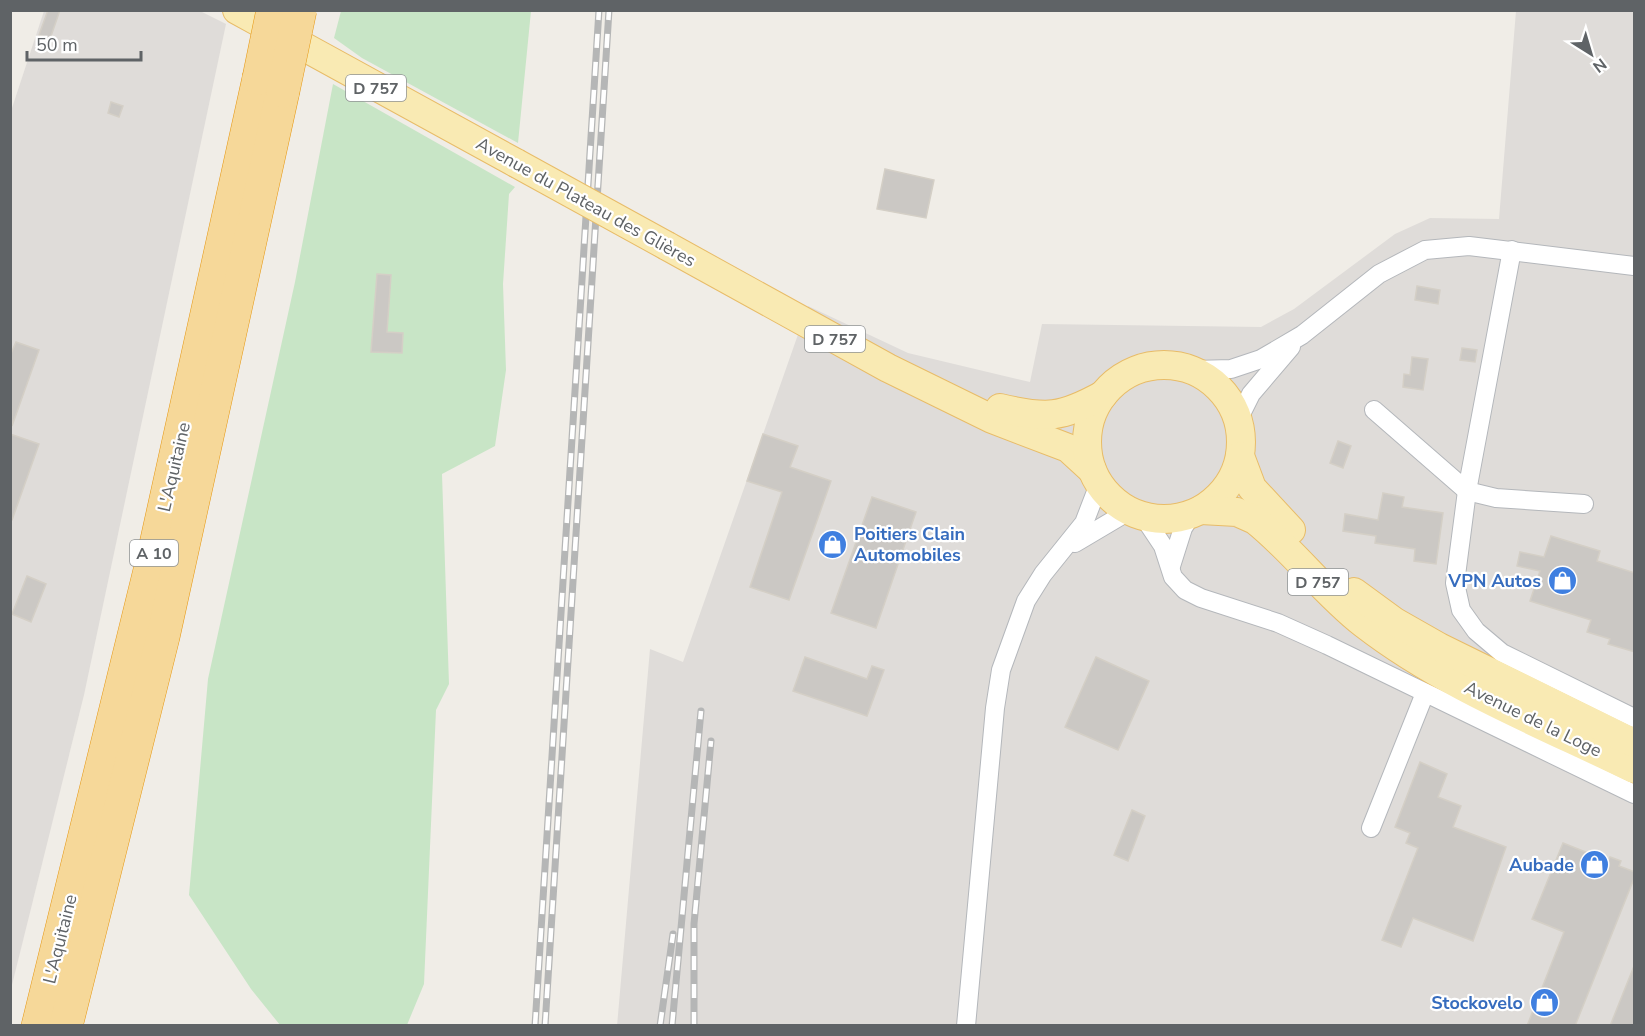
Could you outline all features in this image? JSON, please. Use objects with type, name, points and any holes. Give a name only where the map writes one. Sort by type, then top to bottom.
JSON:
[{"type":"highway","name":"L'Aquitaine","points":[[66,1026],[165,627],[271,84],[273,10]]},
{"type":"highway","name":"L'Aquitaine","points":[[38,1026],[271,84],[300,10]]},
{"type":"main road","name":"Avenue du Plateau des Glières","points":[[237,10],[867,357],[992,419],[1068,448],[1095,477]]},
{"type":"main road","points":[[1174,365],[1193,370],[1222,390],[1238,420],[1240,456],[1233,477],[1219,496],[1197,512],[1168,519],[1136,514],[1112,499],[1095,477],[1087,444],[1091,418],[1103,395],[1117,381],[1135,371],[1154,366],[1174,365]]},
{"type":"main road","name":"Avenue du Plateau des Glières","points":[[937,391],[997,408],[1044,416],[1075,410],[1103,395]]},
{"type":"main road","name":"D 757","points":[[1240,456],[1248,480],[1258,496],[1327,568],[1372,606],[1432,669]]},
{"type":"main road","name":"D 757","points":[[1197,512],[1237,512],[1255,520],[1349,611],[1386,640],[1432,669]]},
{"type":"main road","name":"Avenue de la Loge","points":[[1432,669],[1635,743]]},
{"type":"main road","name":"Avenue de la Loge","points":[[1432,669],[1635,769]]},
{"type":"street","points":[[1193,370],[1216,370],[1246,365],[1302,335],[1379,274],[1425,250],[1469,246],[1635,266]]},
{"type":"street","points":[[1512,250],[1467,491],[1455,583],[1461,610],[1476,631],[1502,653],[1635,718]]},
{"type":"street","points":[[1238,420],[1251,394],[1302,335]]},
{"type":"street","points":[[1374,410],[1467,491],[1496,498],[1584,504]]},
{"type":"street","points":[[966,1026],[994,720],[1001,670],[1026,601],[1043,574],[1090,513],[1095,477]]},
{"type":"street","points":[[1171,566],[1183,528],[1197,512]]},
{"type":"street","points":[[1061,552],[1136,514],[1156,532],[1171,566],[1173,577],[1193,594],[1278,623],[1432,669],[1635,794]]},
{"type":"street","points":[[1371,828],[1432,669]]},
{"type":"shaded area","points":[[44,11],[200,11],[226,24],[84,695],[11,989],[11,111]]},
{"type":"shaded area","points":[[1516,11],[1634,11],[1634,1025],[617,1026],[650,649],[683,662],[808,306],[908,353],[1030,382],[1042,324],[1261,327],[1294,309],[1395,234],[1430,218],[1499,219]]},
{"type":"green space","points":[[341,11],[531,11],[518,143],[362,58],[334,38]]},
{"type":"green space","points":[[333,84],[515,187],[509,194],[503,284],[506,370],[495,446],[442,474],[449,684],[436,710],[424,984],[407,1025],[280,1025],[251,989],[189,895],[208,679],[295,282]]},
{"type":"building","points":[[48,10],[60,10],[50,39],[39,35]]},
{"type":"building","points":[[111,102],[123,106],[119,117],[108,113]]},
{"type":"building","points":[[885,169],[934,180],[926,218],[877,209]]},
{"type":"building","points":[[377,274],[391,275],[387,332],[403,333],[402,353],[371,352]]},
{"type":"building","points":[[1417,286],[1440,290],[1438,304],[1415,300]]},
{"type":"building","points":[[16,342],[39,350],[12,426],[10,356]]},
{"type":"building","points":[[1462,348],[1477,350],[1475,362],[1460,360]]},
{"type":"building","points":[[1412,357],[1428,359],[1423,390],[1403,387],[1404,374],[1410,375]]},
{"type":"building","points":[[10,434],[39,444],[12,520],[10,520]]},
{"type":"building","points":[[763,434],[798,446],[790,467],[831,481],[789,600],[750,587],[782,492],[747,481]]},
{"type":"building","points":[[1338,441],[1351,446],[1343,468],[1330,463]]},
{"type":"building","points":[[1383,493],[1404,497],[1402,507],[1443,513],[1436,564],[1414,561],[1415,549],[1375,543],[1376,536],[1343,531],[1345,514],[1378,520]]},
{"type":"building","points":[[872,497],[916,512],[876,628],[831,613]]},
{"type":"building","points":[[1551,536],[1600,551],[1597,561],[1635,573],[1635,652],[1608,644],[1610,639],[1587,632],[1591,620],[1530,601],[1540,571],[1517,566],[1520,552],[1544,557]]},
{"type":"building","points":[[27,576],[46,584],[31,622],[12,614]]},
{"type":"building","points":[[805,657],[867,679],[872,666],[884,670],[867,716],[793,691]]},
{"type":"building","points":[[1096,657],[1149,681],[1118,750],[1065,727]]},
{"type":"building","points":[[1420,762],[1447,774],[1438,797],[1461,806],[1453,827],[1506,847],[1473,941],[1413,918],[1401,947],[1382,940],[1418,848],[1406,843],[1410,833],[1395,827]]},
{"type":"building","points":[[1132,810],[1145,816],[1128,861],[1114,855]]},
{"type":"building","points":[[1563,843],[1608,861],[1610,857],[1621,861],[1619,866],[1635,872],[1635,876],[1575,1026],[1527,1026],[1564,932],[1532,919]]},
{"type":"building","points":[[1634,966],[1635,1026],[1610,1026]]},
{"type":"railway","points":[[535,1026],[599,10]]},
{"type":"railway","points":[[545,1026],[609,10]]},
{"type":"railway","points":[[672,1026],[701,711]]},
{"type":"railway","points":[[694,1026],[694,924],[711,741]]},
{"type":"railway","points":[[660,1026],[673,934]]},
{"type":"place","name":"Poitiers Clain Automobiles","points":[[833,544]]},
{"type":"place","name":"VPN Autos","points":[[1562,581]]},
{"type":"place","name":"Aubade","points":[[1595,865]]},
{"type":"place","name":"Stockovelo","points":[[1544,1003]]}]
